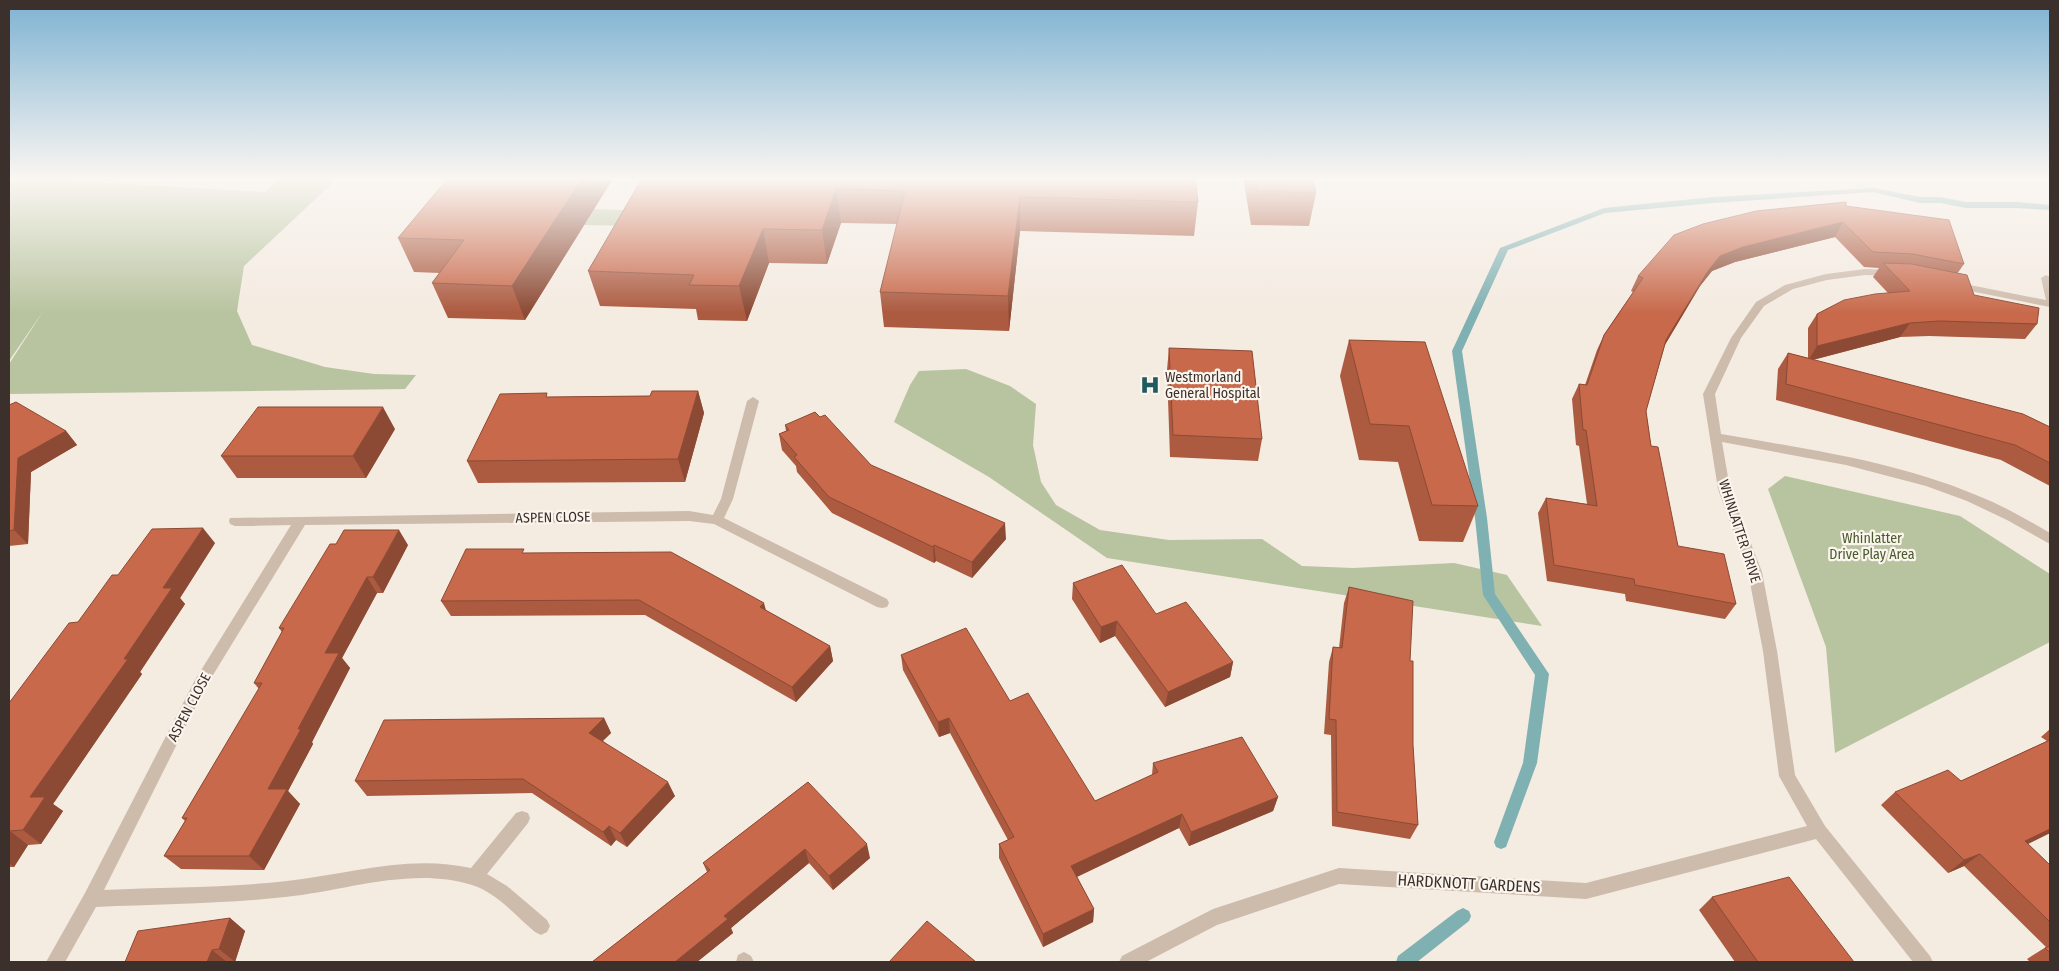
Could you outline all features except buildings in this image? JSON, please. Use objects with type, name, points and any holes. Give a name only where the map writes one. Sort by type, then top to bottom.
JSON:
[{"type":"street","name":"WHINLATTER DRIVE","points":[[1903,274],[1865,272],[1826,276],[1789,287],[1760,304],[1736,338],[1709,394],[1724,489],[1755,572],[1770,651],[1787,776],[1819,831],[1924,962]]},
{"type":"street","points":[[2046,278],[2050,298]]},
{"type":"street","points":[[1948,283],[2050,304]]},
{"type":"street","points":[[716,520],[727,499],[753,402]]},
{"type":"street","points":[[1715,437],[1885,468],[1960,492],[2032,527],[2050,539]]},
{"type":"street","name":"ASPEN CLOSE","points":[[235,521],[300,522],[689,516],[716,520],[882,603]]},
{"type":"street","name":"ASPEN CLOSE","points":[[55,962],[91,898],[200,684],[300,522]]},
{"type":"street","points":[[475,877],[522,818]]},
{"type":"street","name":"HARDKNOTT GARDENS","points":[[1128,962],[1213,918],[1339,876],[1586,891],[1819,831]]},
{"type":"street","points":[[91,898],[286,889],[405,872],[448,872],[475,877],[499,890],[541,926]]},
{"type":"green space","points":[[9,222],[291,222],[244,266],[237,311],[252,345],[325,367],[374,374],[416,375],[405,389],[9,394],[9,364],[44,310],[9,361]]},
{"type":"green space","points":[[586,222],[636,222],[634,226],[584,225]]},
{"type":"green space","points":[[966,369],[1010,386],[1036,404],[1033,445],[1041,482],[1056,505],[1100,530],[1169,540],[1262,539],[1302,566],[1353,568],[1454,563],[1507,575],[1542,626],[1107,558],[989,477],[894,422],[910,385],[919,371]]},
{"type":"green space","name":"Whinlatter Drive Play Area","points":[[1785,476],[1960,516],[2050,574],[2050,642],[1835,753],[1826,647],[1768,489]]},
{"type":"waterway","points":[[1501,842],[1530,763],[1542,674],[1489,595],[1481,518],[1457,351],[1504,248],[1573,222]]},
{"type":"waterway","points":[[1404,962],[1463,916]]},
{"type":"place","name":"Westmorland General Hospital","points":[[1150,385]]}]
